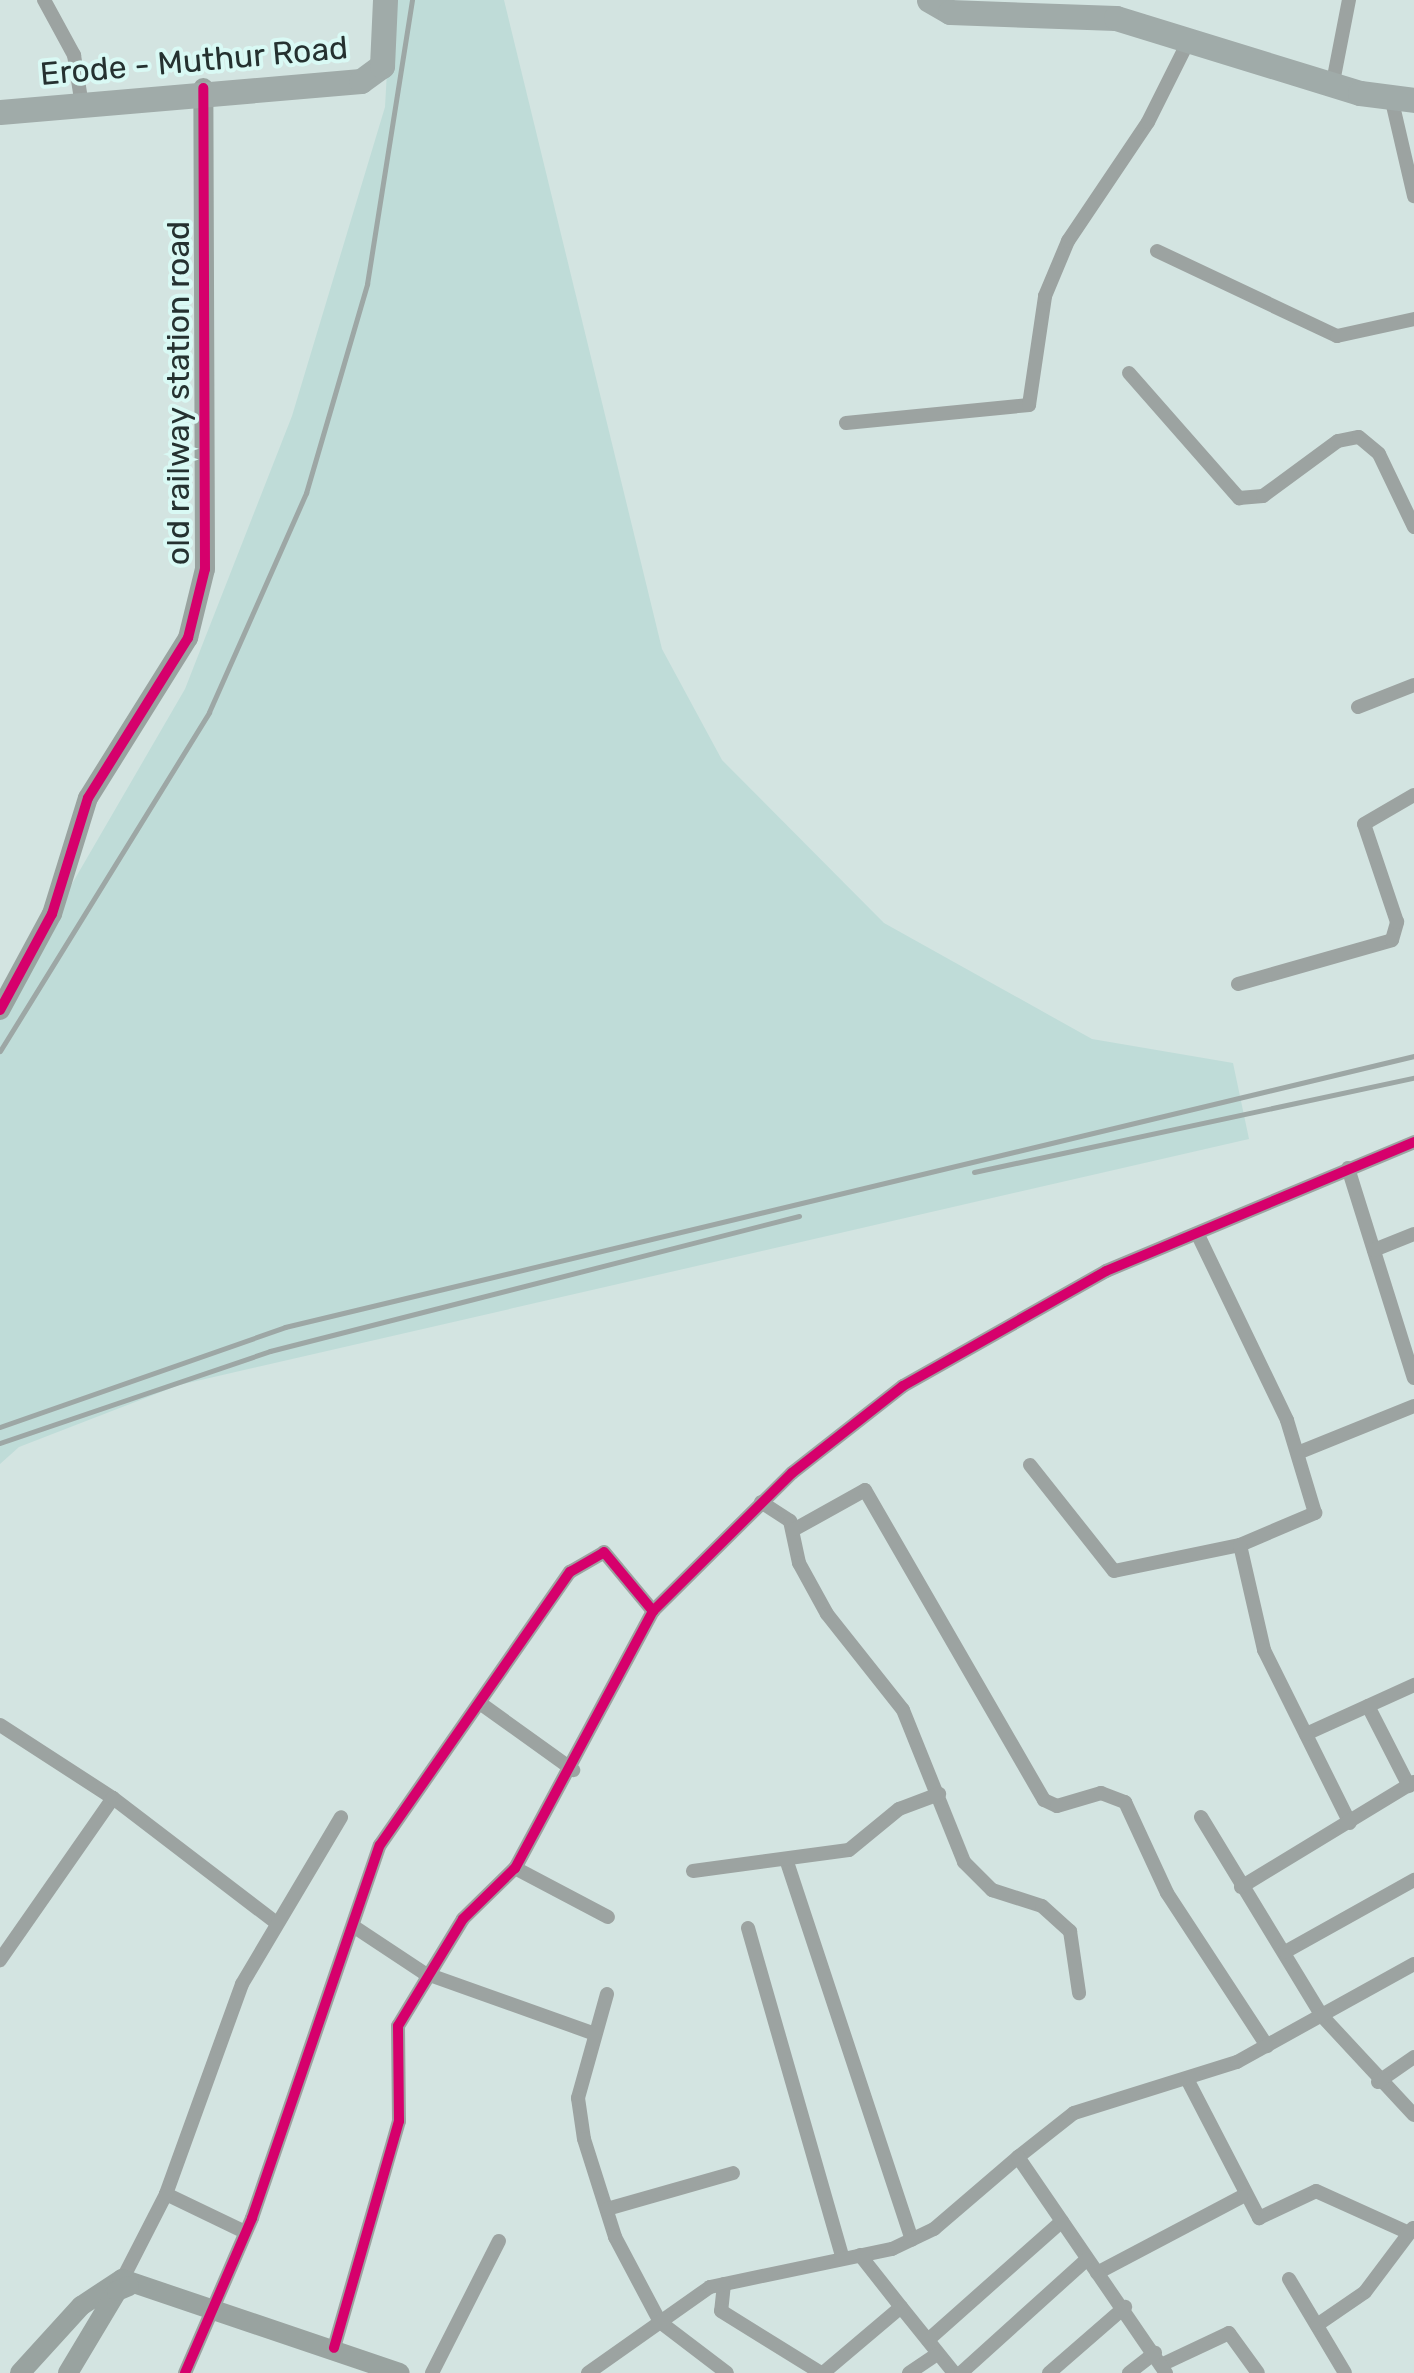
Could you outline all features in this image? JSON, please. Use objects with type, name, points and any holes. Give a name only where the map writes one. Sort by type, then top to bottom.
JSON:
[{"type":"highway","name":"Erode - Muthur Road","points":[[0,112],[80,98],[367,79],[382,66],[385,0]]},
{"type":"highway","points":[[928,0],[950,12],[994,7],[1116,18],[1333,82],[1402,98]]},
{"type":"street","points":[[44,0],[74,56],[80,98]]},
{"type":"street","points":[[1333,82],[1349,0]]},
{"type":"street","points":[[846,423],[1028,405],[1045,296],[1068,241],[1148,122],[1188,40]]},
{"type":"street","name":"old railway station road","points":[[0,1010],[52,914],[88,798],[188,638],[205,568],[203,88]]},
{"type":"street","points":[[1402,98],[1414,196]]},
{"type":"street","points":[[1157,251],[1337,336],[1414,319]]},
{"type":"street","points":[[1128,373],[1238,498],[1263,496],[1338,441],[1359,437],[1379,454],[1414,526]]},
{"type":"street","points":[[1358,708],[1414,685]]},
{"type":"street","points":[[1238,984],[1392,940],[1397,922],[1364,824],[1414,796]]},
{"type":"street","points":[[334,2348],[399,2121],[398,2026],[424,1973],[515,1868],[573,1770],[606,1685],[653,1610],[761,1502],[928,1370],[1106,1271],[1200,1239],[1348,1168],[1414,1142]]},
{"type":"street","points":[[1348,1168],[1374,1250],[1407,1324],[1414,1378]]},
{"type":"street","points":[[1374,1250],[1414,1234]]},
{"type":"street","points":[[1030,1465],[1114,1571],[1240,1544],[1315,1513],[1300,1452],[1200,1239]]},
{"type":"street","points":[[1300,1452],[1414,1406]]},
{"type":"street","points":[[795,1529],[865,1490],[1044,1800],[1058,1806],[1101,1794],[1124,1802],[1167,1893],[1267,2046]]},
{"type":"street","points":[[761,1502],[795,1529],[806,1578],[903,1710],[978,1882],[1042,1906],[1070,1930],[1079,1993]]},
{"type":"street","points":[[1240,1544],[1264,1650],[1350,1823]]},
{"type":"street","points":[[185,2373],[245,2232],[356,1928],[380,1846],[484,1706],[570,1572],[604,1552],[653,1610]]},
{"type":"street","points":[[1306,1734],[1414,1685]]},
{"type":"street","points":[[484,1706],[573,1770]]},
{"type":"street","points":[[1241,1887],[1411,1784],[1368,1706]]},
{"type":"street","points":[[0,1725],[113,1798],[274,1920]]},
{"type":"street","points":[[693,1871],[850,1850],[898,1809],[939,1794]]},
{"type":"street","points":[[0,1960],[113,1798]]},
{"type":"street","points":[[68,2373],[127,2284],[166,2194],[200,2084],[274,1920],[341,1817]]},
{"type":"street","points":[[1201,1817],[1322,2016],[1378,2082],[1414,2116]]},
{"type":"street","points":[[786,1860],[912,2240]]},
{"type":"street","points":[[515,1868],[608,1916]]},
{"type":"street","points":[[1285,1952],[1414,1880]]},
{"type":"street","points":[[356,1928],[424,1973],[590,2032]]},
{"type":"street","points":[[748,1928],[842,2256]]},
{"type":"street","points":[[588,2373],[660,2322],[724,2284],[912,2240],[1074,2112],[1187,2079],[1267,2046],[1414,1964]]},
{"type":"street","points":[[607,1994],[590,2032],[579,2117],[607,2209],[660,2322],[728,2373]]},
{"type":"street","points":[[1378,2082],[1414,2058]]},
{"type":"street","points":[[1187,2079],[1241,2198],[1263,2219],[1327,2193],[1411,2230],[1375,2282],[1316,2324]]},
{"type":"street","points":[[1018,2157],[1161,2364]]},
{"type":"street","points":[[607,2209],[732,2173]]},
{"type":"street","points":[[166,2194],[245,2232]]},
{"type":"street","points":[[1097,2273],[1241,2198]]},
{"type":"street","points":[[909,2373],[1062,2221]]},
{"type":"street","points":[[432,2373],[499,2241]]},
{"type":"street","points":[[860,2255],[958,2373],[1086,2260]]},
{"type":"street","points":[[1290,2279],[1345,2373]]},
{"type":"street","points":[[20,2373],[80,2306],[127,2284],[213,2307],[399,2373]]},
{"type":"street","points":[[724,2284],[721,2311],[822,2373],[901,2307]]},
{"type":"street","points":[[1049,2373],[1125,2307]]},
{"type":"street","points":[[1128,2373],[1161,2364],[1229,2333],[1258,2373]]},
{"type":"shaded area","points":[[391,0],[504,0],[662,649],[722,760],[884,923],[1092,1039],[1233,1063],[1249,1139],[179,1385],[19,1447],[0,1464],[0,1008],[185,689],[292,416],[385,107]]},
{"type":"railway","points":[[0,1051],[209,712],[306,493],[367,284],[412,0]]},
{"type":"railway","points":[[0,1427],[285,1327],[1414,1056]]},
{"type":"railway","points":[[974,1172],[1414,1078]]},
{"type":"railway","points":[[0,1443],[270,1351],[799,1216]]},
{"type":"cycle path","points":[[0,1010],[52,914],[88,798],[188,638],[205,569],[203,88]]},
{"type":"cycle path","points":[[653,1611],[792,1473],[903,1386],[1106,1271],[1414,1142]]},
{"type":"cycle path","points":[[185,2373],[252,2218],[380,1845],[570,1572],[604,1552],[653,1611],[515,1868],[463,1919],[398,2026],[399,2121],[334,2348]]}]
